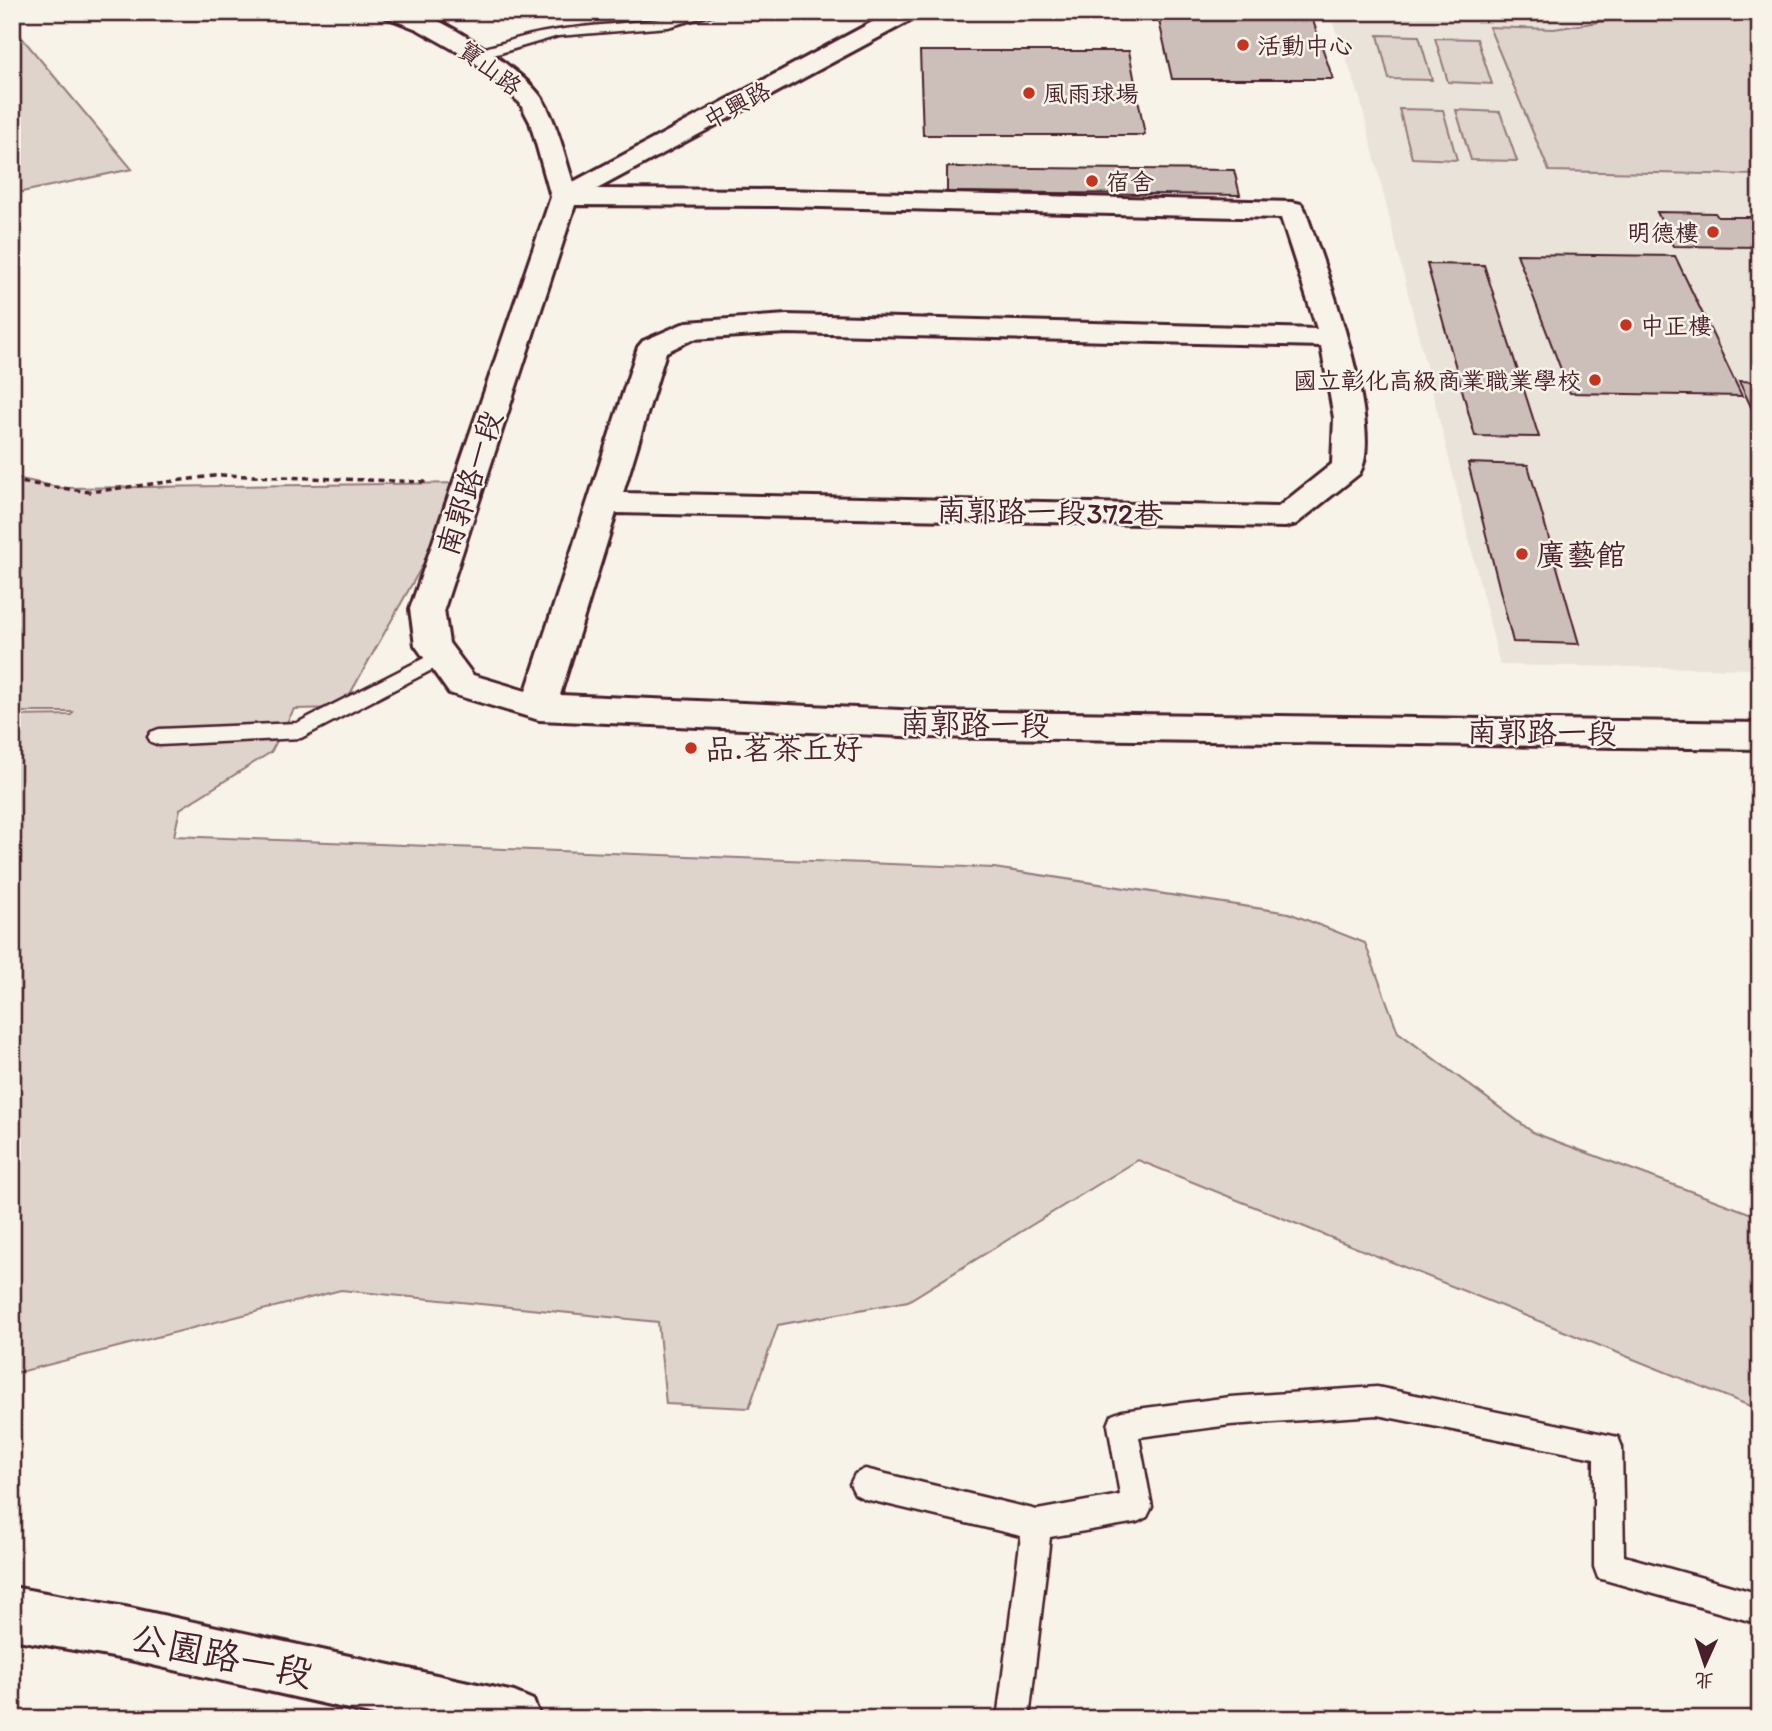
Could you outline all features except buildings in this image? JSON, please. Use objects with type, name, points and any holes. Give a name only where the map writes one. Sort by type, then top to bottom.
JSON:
[{"type":"street","name":"寶山路","points":[[394,12],[425,24],[480,55],[530,99],[542,122],[564,197]]},
{"type":"street","name":"中興路","points":[[564,197],[909,12]]},
{"type":"street","name":"南郭路一段372巷","points":[[564,197],[779,198],[1292,210],[1334,338],[1349,418],[1348,467],[1285,517],[603,503]]},
{"type":"street","name":"南郭路一段","points":[[564,197],[427,609],[432,645],[461,684],[539,707],[923,724],[1760,736]]},
{"type":"street","points":[[539,707],[653,347],[687,331],[787,324],[1334,338]]},
{"type":"street","name":"公園路一段","points":[[12,1613],[143,1637],[514,1719]]},
{"type":"lane","points":[[480,55],[558,32],[668,23],[714,12]]},
{"type":"lane","points":[[159,737],[302,730],[440,657]]},
{"type":"lane","points":[[865,1484],[1037,1525],[1137,1507],[1122,1425],[1230,1411],[1377,1401],[1608,1447],[1609,1567],[1760,1609]]},
{"type":"lane","points":[[1013,1719],[1037,1525]]},
{"type":"path","points":[[12,481],[90,492],[221,475],[469,483]]},
{"type":"shaded area","name":"國立彰化高級商業職業學校","points":[[1329,12],[1760,12],[1760,669],[1500,665],[1359,95]]},
{"type":"shaded area","points":[[1618,19],[1760,20],[1760,175],[1549,171],[1489,27],[1554,29]]},
{"type":"shaded area","points":[[12,26],[132,169],[12,194]]},
{"type":"shaded area","points":[[1378,35],[1419,36],[1432,80],[1389,79]]},
{"type":"shaded area","points":[[1435,38],[1477,39],[1492,84],[1448,82]]},
{"type":"shaded area","points":[[1399,109],[1443,110],[1457,160],[1412,158]]},
{"type":"shaded area","points":[[1456,110],[1500,112],[1517,161],[1471,160]]},
{"type":"shaded area","points":[[12,477],[62,488],[469,483],[342,708],[294,709],[271,752],[180,809],[174,836],[994,868],[1289,913],[1365,943],[1398,1032],[1534,1133],[1760,1217],[1760,1410],[1138,1160],[908,1301],[778,1325],[749,1408],[666,1404],[658,1322],[341,1290],[12,1374],[12,716],[71,715],[73,712],[12,712]]},
{"type":"place","name":"活動中心","points":[[1243,45]]},
{"type":"place","name":"風雨球場","points":[[1029,93]]},
{"type":"place","name":"宿舍","points":[[1092,181]]},
{"type":"place","name":"明德樓","points":[[1713,232]]},
{"type":"place","name":"中正樓","points":[[1626,325]]},
{"type":"place","name":"國立彰化高級商業職業學校","points":[[1595,380]]},
{"type":"place","name":"廣藝館","points":[[1522,554]]},
{"type":"place","name":"品.茗茶丘好","points":[[691,748]]}]
